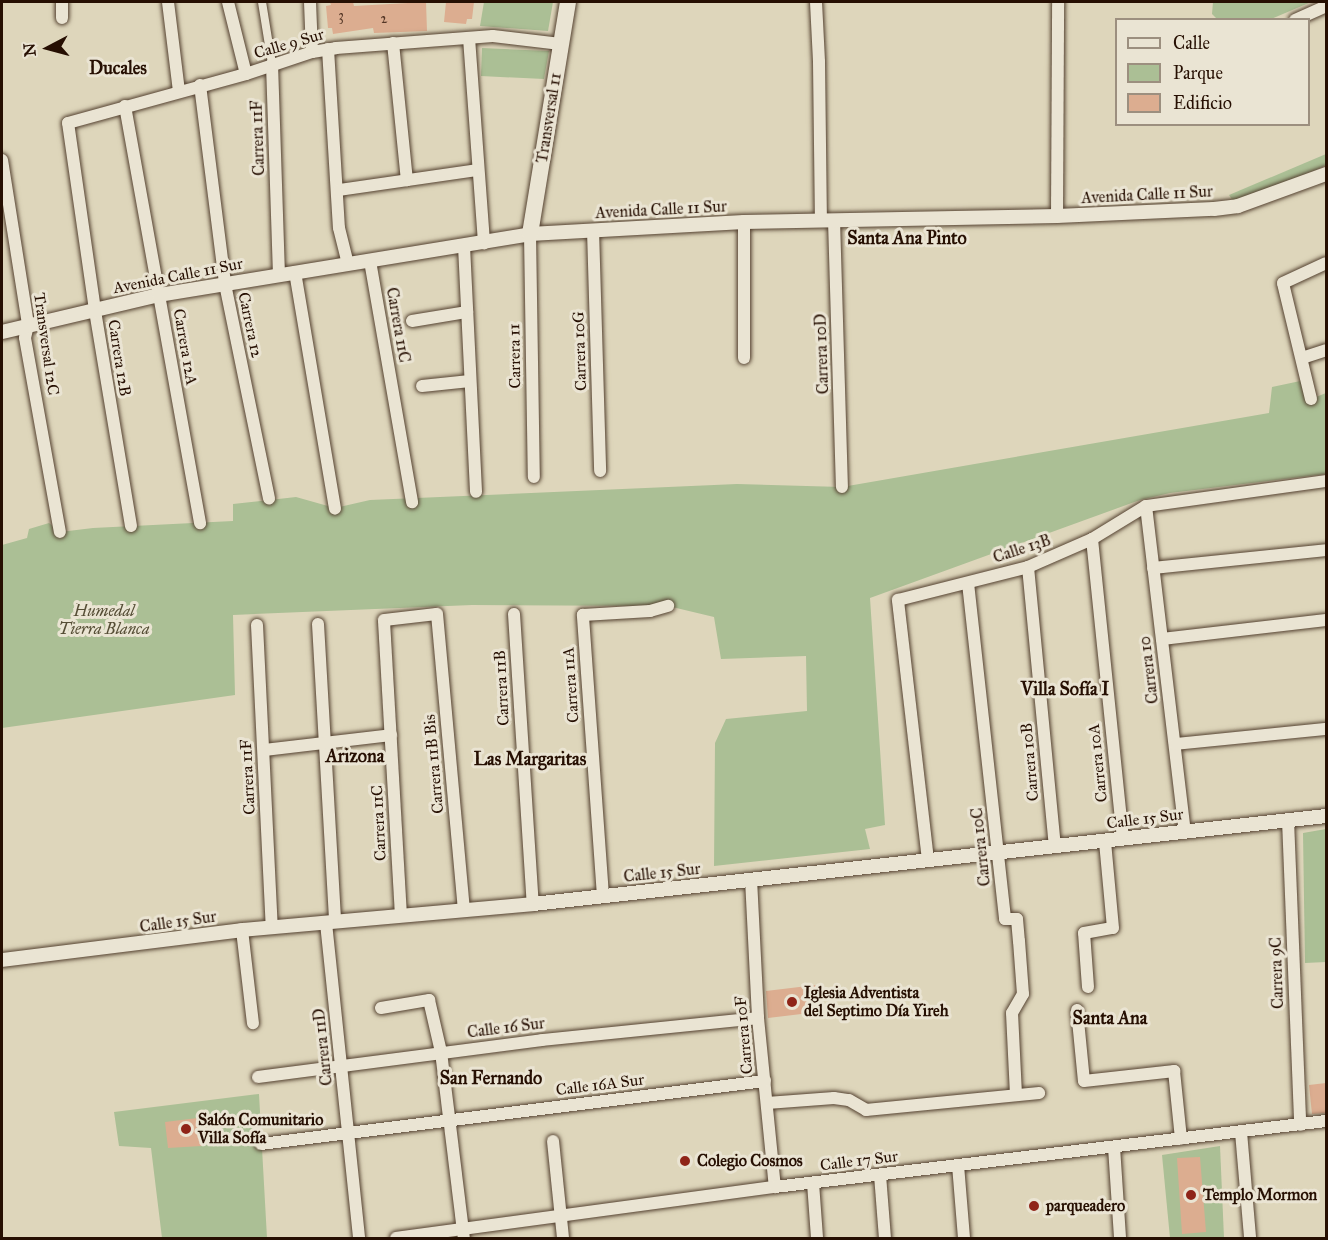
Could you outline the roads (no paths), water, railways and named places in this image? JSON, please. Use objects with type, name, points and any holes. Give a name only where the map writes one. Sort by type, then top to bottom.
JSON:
[{"type":"main road","name":"Transversal 11","points":[[530,234],[568,2]]},
{"type":"street","points":[[62,18],[63,2]]},
{"type":"street","points":[[168,2],[179,92]]},
{"type":"street","points":[[228,2],[246,74]]},
{"type":"street","name":"Carrera 11F","points":[[262,2],[272,64],[279,275]]},
{"type":"street","points":[[310,2],[312,52]]},
{"type":"street","name":"Carrera 10D","points":[[816,2],[842,487]]},
{"type":"street","points":[[1057,216],[1058,2]]},
{"type":"street","points":[[1299,18],[1326,6]]},
{"type":"street","name":"Calle 9 Sur","points":[[68,123],[328,49],[493,36],[561,44]]},
{"type":"street","points":[[469,38],[484,243]]},
{"type":"street","points":[[393,43],[406,180]]},
{"type":"street","points":[[328,49],[339,190],[339,228],[348,264]]},
{"type":"street","name":"Carrera 12","points":[[200,85],[225,284],[269,499]]},
{"type":"street","name":"Carrera 12A","points":[[125,106],[200,523]]},
{"type":"street","name":"Carrera 12B","points":[[68,123],[95,310],[131,526]]},
{"type":"street","name":"Transversal 12C","points":[[2,160],[27,325],[25,338],[60,532]]},
{"type":"street","points":[[339,190],[478,170]]},
{"type":"street","name":"Avenida Calle 11 Sur","points":[[2,332],[159,295],[530,234],[744,222],[1057,216],[1238,206],[1325,178]]},
{"type":"street","points":[[744,222],[744,358]]},
{"type":"street","name":"Carrera 10G","points":[[593,230],[600,471]]},
{"type":"street","name":"Carrera 11","points":[[530,234],[534,477]]},
{"type":"street","points":[[464,246],[476,492]]},
{"type":"street","name":"Carrera 11C","points":[[369,261],[412,502]]},
{"type":"street","points":[[1311,399],[1283,284],[1326,263]]},
{"type":"street","points":[[295,272],[335,508]]},
{"type":"street","points":[[412,321],[467,312]]},
{"type":"street","points":[[1302,358],[1326,350]]},
{"type":"street","points":[[422,386],[470,381]]},
{"type":"street","points":[[1146,506],[1326,481]]},
{"type":"street","name":"Calle 13B","points":[[928,860],[898,600],[1028,567],[1092,539],[1146,506]]},
{"type":"street","name":"Carrera 10","points":[[1146,506],[1185,831]]},
{"type":"street","name":"Carrera 10A","points":[[1092,539],[1123,839]]},
{"type":"street","points":[[1153,568],[1326,550]]},
{"type":"street","name":"Carrera 10B","points":[[1028,567],[1055,847]]},
{"type":"street","name":"Carrera 10C","points":[[968,582],[1005,919],[1017,919],[1023,994],[1012,1013],[1016,1095]]},
{"type":"street","name":"Carrera 11A","points":[[603,896],[583,615],[650,611],[668,606]]},
{"type":"street","name":"Carrera 11B Bis","points":[[384,620],[437,614],[464,911]]},
{"type":"street","name":"Carrera 11B","points":[[514,614],[533,904]]},
{"type":"street","name":"Carrera 11C","points":[[384,620],[401,916]]},
{"type":"street","points":[[1162,639],[1326,620]]},
{"type":"street","name":"Carrera 11D","points":[[318,624],[325,743],[331,922],[359,1239]]},
{"type":"street","name":"Carrera 11F","points":[[258,625],[272,927]]},
{"type":"street","points":[[1175,744],[1326,729]]},
{"type":"street","points":[[264,750],[391,735]]},
{"type":"street","name":"Calle 15 Sur","points":[[2,960],[242,930],[533,904],[1326,816]]},
{"type":"street","name":"Carrera 9C","points":[[1288,820],[1300,1125]]},
{"type":"street","points":[[1088,987],[1084,933],[1113,928],[1105,841]]},
{"type":"street","name":"Carrera 10F","points":[[751,879],[758,1018],[775,1187]]},
{"type":"street","points":[[242,930],[253,1023]]},
{"type":"street","points":[[381,1008],[429,1000],[441,1052],[451,1120],[463,1234]]},
{"type":"street","points":[[1077,1010],[1084,1081],[1174,1071],[1181,1139]]},
{"type":"street","name":"Calle 16 Sur","points":[[258,1077],[441,1052],[758,1018]]},
{"type":"street","name":"Calle 16A Sur","points":[[261,1144],[765,1081]]},
{"type":"street","points":[[767,1103],[834,1098],[849,1100],[866,1110],[1039,1093]]},
{"type":"street","name":"Calle 17 Sur","points":[[396,1239],[463,1234],[561,1217],[775,1187],[1326,1121]]},
{"type":"street","points":[[1241,1132],[1250,1239]]},
{"type":"street","points":[[553,1142],[563,1239]]},
{"type":"street","points":[[1114,1147],[1120,1238]]},
{"type":"street","points":[[958,1165],[964,1239]]},
{"type":"street","points":[[880,1175],[885,1239]]},
{"type":"street","points":[[813,1183],[817,1239]]},
{"type":"place","name":"Iglesia Adventista del Septimo Día Yireh","points":[[792,1002]]},
{"type":"place","name":"Salón Comunitario Villa Sofía","points":[[186,1129]]},
{"type":"place","name":"Colegio Cosmos","points":[[685,1161]]},
{"type":"place","name":"Templo Mormon","points":[[1191,1195]]},
{"type":"place","name":"parqueadero","points":[[1034,1206]]},
{"type":"district","name":"Ducales","points":[[118,68]]},
{"type":"district","name":"Santa Ana Pinto","points":[[907,238]]},
{"type":"district","name":"Villa Sofía I","points":[[1065,689]]},
{"type":"district","name":"Arizona","points":[[355,756]]},
{"type":"district","name":"Las Margaritas","points":[[530,759]]},
{"type":"district","name":"Santa Ana","points":[[1110,1018]]},
{"type":"district","name":"San Fernando","points":[[491,1078]]},
{"type":"park label","name":"Humedal Tierra Blanca","points":[[104,620]]}]
